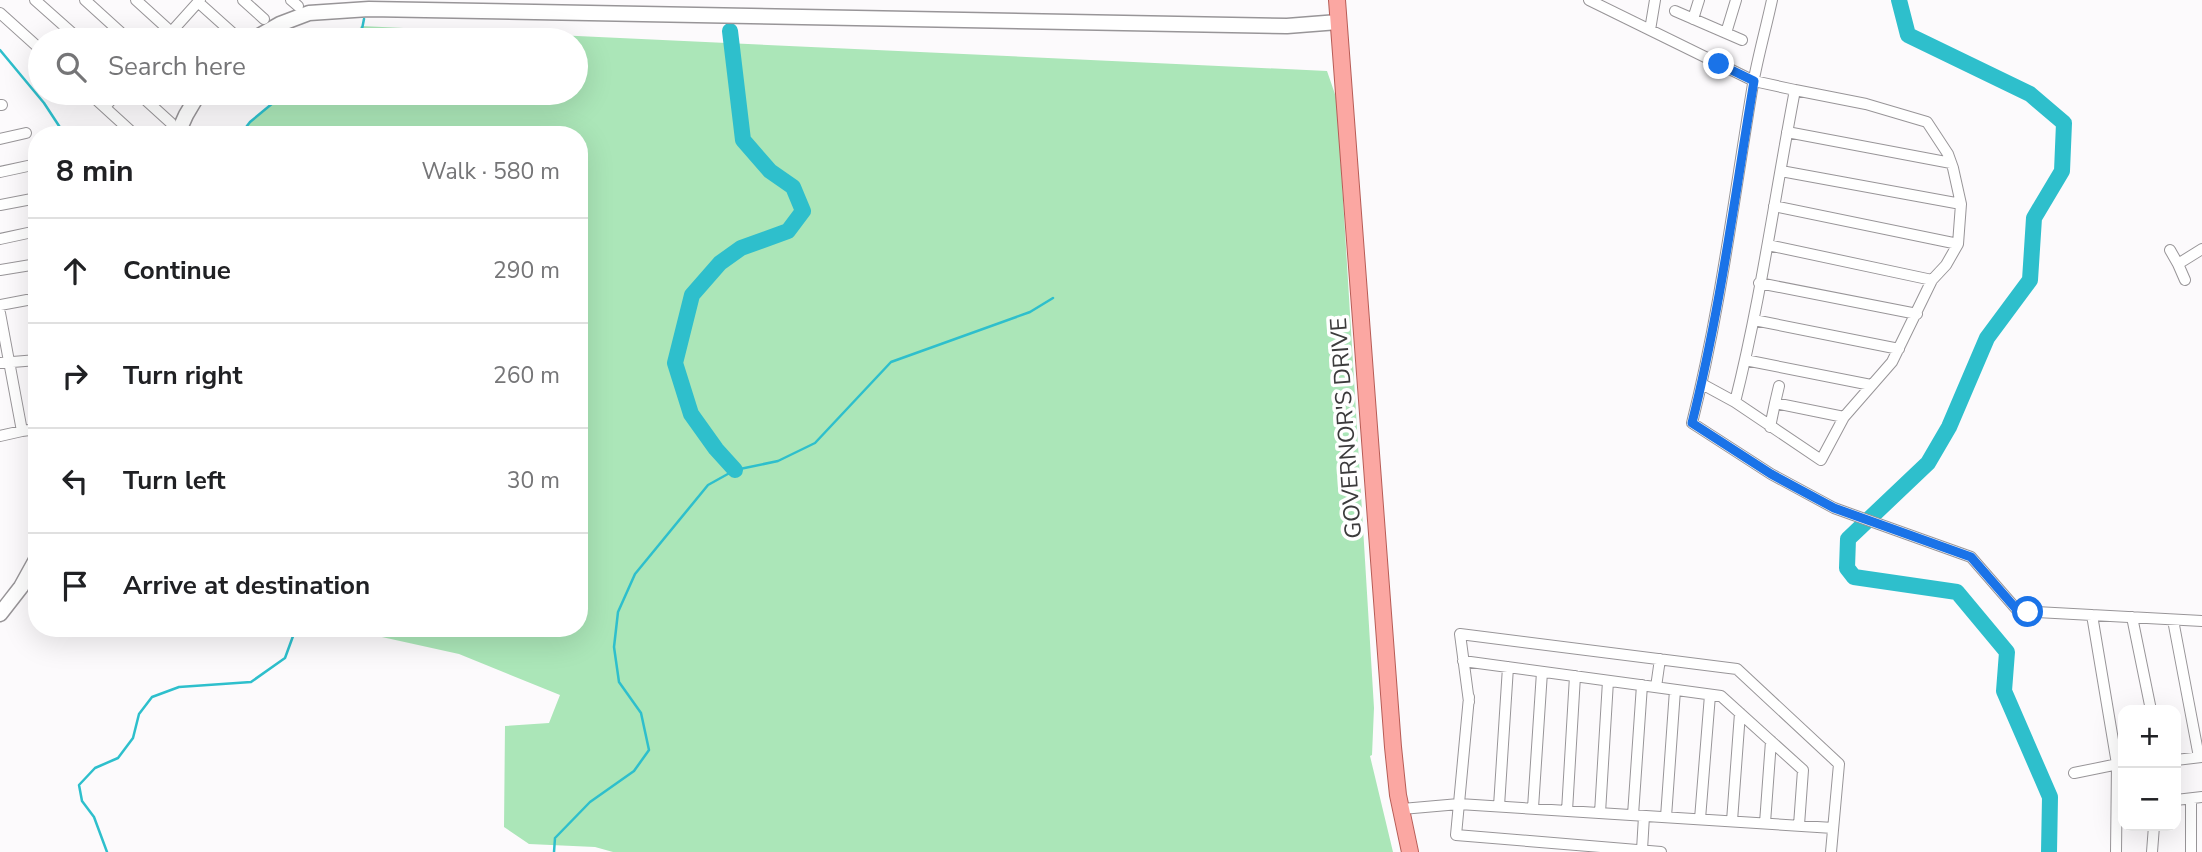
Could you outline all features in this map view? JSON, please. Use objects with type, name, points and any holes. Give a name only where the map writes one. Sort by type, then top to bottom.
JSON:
[{"type":"main road","name":"GOVERNOR'S DRIVE","points":[[1337,0],[1393,747],[1410,852]]},
{"type":"street","points":[[35,0],[66,28]]},
{"type":"street","points":[[85,0],[116,28]]},
{"type":"street","points":[[136,0],[161,28]]},
{"type":"street","points":[[243,0],[264,19]]},
{"type":"street","points":[[1589,0],[1610,5],[1650,30],[1754,81],[1866,104],[1927,122],[1951,163],[1961,204],[1958,244],[1946,265],[1933,280],[1892,362],[1844,417],[1821,460],[1735,402],[1702,384]]},
{"type":"street","points":[[1650,30],[1655,0]]},
{"type":"street","points":[[1693,19],[1699,0]]},
{"type":"street","points":[[1726,33],[1736,0]]},
{"type":"street","points":[[1772,0],[1754,81],[1702,384],[1692,423],[1771,474],[1834,508],[1971,557],[2018,611],[2202,621]]},
{"type":"street","points":[[175,28],[196,2],[226,28]]},
{"type":"street","points":[[273,28],[309,13],[369,9],[1339,27]]},
{"type":"street","points":[[1675,12],[1742,40]]},
{"type":"street","points":[[0,13],[28,38]]},
{"type":"street","points":[[1735,402],[1754,320],[1795,90]]},
{"type":"street","points":[[103,105],[125,126]]},
{"type":"street","points":[[150,105],[171,126]]},
{"type":"street","points":[[177,126],[192,105]]},
{"type":"street","points":[[1787,132],[1951,163]]},
{"type":"street","points":[[0,139],[26,133]]},
{"type":"street","points":[[0,172],[28,166]]},
{"type":"street","points":[[1781,171],[1961,204]]},
{"type":"street","points":[[0,205],[28,200]]},
{"type":"street","points":[[1774,206],[1958,244]]},
{"type":"street","points":[[0,239],[28,233]]},
{"type":"street","points":[[1768,245],[1933,280]]},
{"type":"street","points":[[2178,264],[2202,248]]},
{"type":"street","points":[[2171,250],[2185,280]]},
{"type":"street","points":[[0,270],[28,265]]},
{"type":"street","points":[[1759,284],[1917,314]]},
{"type":"street","points":[[0,305],[27,300]]},
{"type":"street","points":[[0,313],[5,363],[22,431]]},
{"type":"street","points":[[1754,320],[1899,349]]},
{"type":"street","points":[[1745,360],[1871,385]]},
{"type":"street","points":[[5,363],[28,361]]},
{"type":"street","points":[[1770,427],[1779,386]]},
{"type":"street","points":[[1775,403],[1844,417]]},
{"type":"street","points":[[0,436],[28,430]]},
{"type":"street","points":[[0,614],[28,574]]},
{"type":"street","points":[[2092,615],[2118,752]]},
{"type":"street","points":[[2132,617],[2150,705]]},
{"type":"street","points":[[2173,620],[2201,757],[2181,759]]},
{"type":"street","points":[[1661,852],[1455,835],[1469,702],[1468,661],[1460,634],[1737,669],[1839,764],[1831,852]]},
{"type":"street","points":[[1656,687],[1660,659]]},
{"type":"street","points":[[1468,661],[1721,696],[1803,771],[1800,825]]},
{"type":"street","points":[[1499,806],[1508,667]]},
{"type":"street","points":[[1533,808],[1542,671]]},
{"type":"street","points":[[1567,811],[1575,676]]},
{"type":"street","points":[[1600,813],[1608,681]]},
{"type":"street","points":[[1633,815],[1642,685]]},
{"type":"street","points":[[1665,817],[1675,690]]},
{"type":"street","points":[[1700,819],[1710,695]]},
{"type":"street","points":[[1731,821],[1740,713]]},
{"type":"street","points":[[1765,823],[1770,741]]},
{"type":"street","points":[[2074,773],[2118,763]]},
{"type":"street","points":[[2181,800],[2202,797]]},
{"type":"street","points":[[2191,799],[2191,852]]},
{"type":"street","points":[[1402,809],[1459,804],[1833,828]]},
{"type":"street","points":[[1642,850],[1644,816]]},
{"type":"street","points":[[2116,852],[2118,827]]},
{"type":"street","points":[[2152,852],[2154,831]]},
{"type":"green space","points":[[361,26],[404,28],[360,28]]},
{"type":"green space","points":[[588,37],[1327,71],[1337,100],[1374,708],[1370,756],[1393,852],[613,852],[595,847],[529,844],[504,827],[505,726],[549,723],[560,695],[459,654],[382,637],[588,637],[588,126],[247,126],[270,105],[588,105]]},
{"type":"waterway","points":[[1899,0],[1908,35],[2030,94],[2064,123],[2062,171],[2034,218],[2030,280],[1987,338],[1949,427],[1928,463],[1848,539],[1847,568],[1854,577],[1957,592],[2007,652],[2004,691],[2050,797],[2049,852]]},
{"type":"waterway","points":[[362,28],[364,19]]},
{"type":"waterway","points":[[730,31],[743,140],[770,171],[793,187],[803,211],[788,231],[741,248],[720,263],[692,295],[675,363],[691,414],[735,470]]},
{"type":"waterway","points":[[0,50],[28,84]]},
{"type":"waterway","points":[[45,105],[59,126]]},
{"type":"waterway","points":[[247,126],[271,105]]},
{"type":"waterway","points":[[554,852],[555,838],[590,802],[634,771],[649,750],[641,713],[619,682],[614,647],[618,612],[635,574],[708,485],[735,470],[778,461],[815,443],[891,362],[1030,312],[1053,298]]},
{"type":"waterway","points":[[107,852],[94,817],[82,801],[79,785],[95,768],[118,758],[133,738],[139,714],[152,697],[179,687],[251,682],[285,658],[293,637]]},
{"type":"route","points":[[1719,64],[1754,81],[1702,384],[1692,423],[1771,474],[1834,508],[1971,557],[2011,605],[2018,611],[2028,612]]}]
